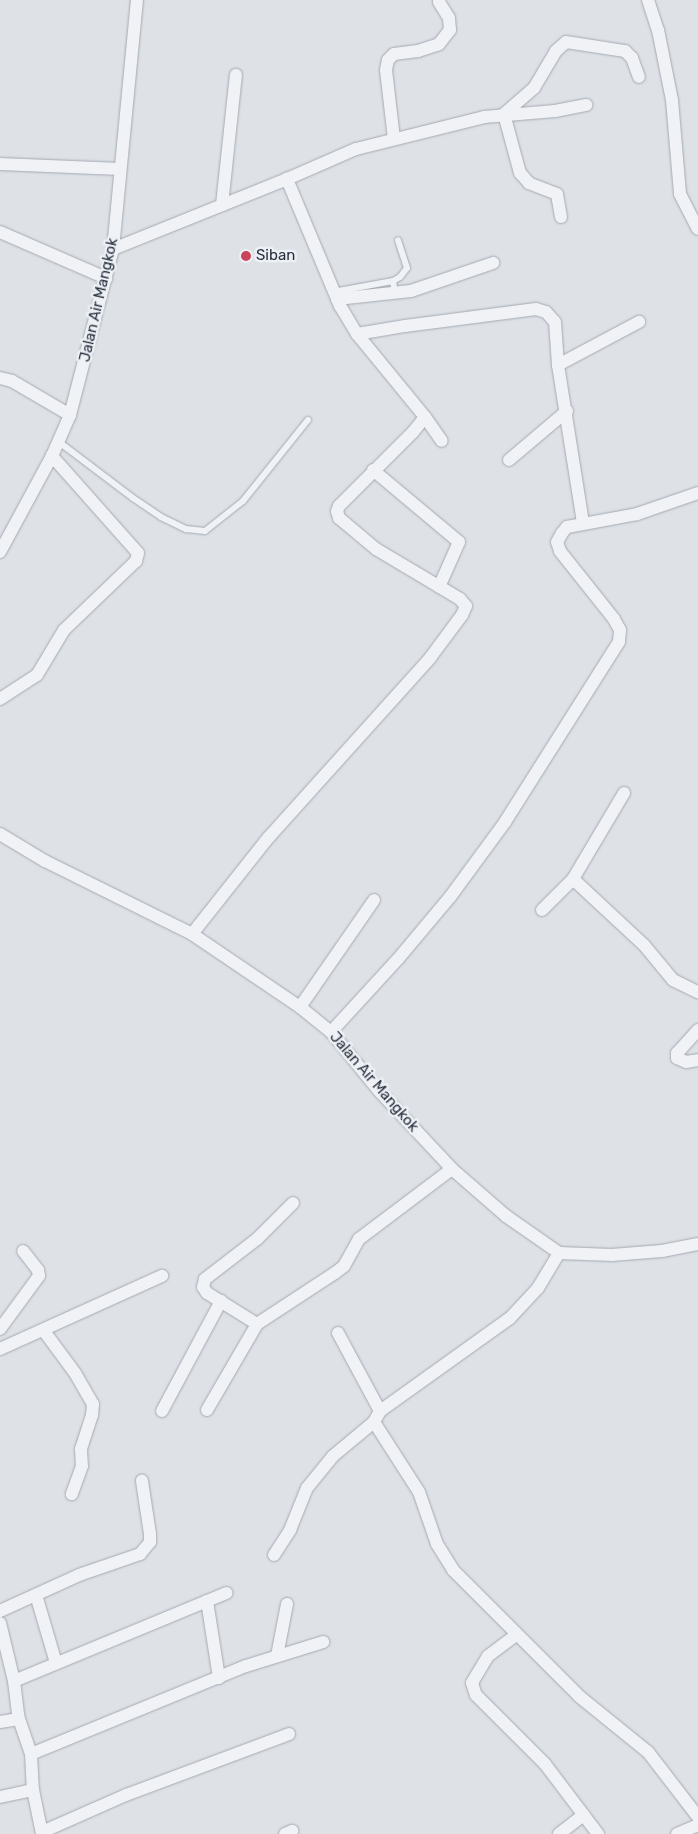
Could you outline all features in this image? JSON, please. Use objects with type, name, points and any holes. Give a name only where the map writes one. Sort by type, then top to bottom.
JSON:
[{"type":"street","name":"Jalan Air Mangkok","points":[[0,552],[5,530],[52,456],[70,415],[106,278],[113,249],[137,0]]},
{"type":"street","points":[[648,0],[658,30],[672,100],[680,194],[698,229]]},
{"type":"street","points":[[394,139],[386,70],[388,60],[394,54],[418,51],[439,44],[450,30],[449,18],[439,2]]},
{"type":"street","points":[[504,114],[534,88],[556,52],[566,42],[625,50],[632,58],[639,77]]},
{"type":"street","points":[[222,205],[236,75]]},
{"type":"street","points":[[113,249],[356,149],[484,116],[555,111],[586,105]]},
{"type":"street","points":[[504,114],[520,174],[529,183],[558,194],[561,218]]},
{"type":"street","points":[[0,164],[120,169]]},
{"type":"street","points":[[287,179],[335,295],[358,334],[426,417],[442,441]]},
{"type":"street","points":[[0,232],[106,278]]},
{"type":"street","points":[[335,295],[394,287],[411,291],[493,263]]},
{"type":"street","points":[[358,334],[536,309],[546,312],[555,322],[558,365],[567,412],[583,523]]},
{"type":"street","points":[[558,365],[639,322]]},
{"type":"street","points":[[0,378],[12,381],[70,415]]},
{"type":"street","points":[[509,460],[567,412]]},
{"type":"street","points":[[192,934],[269,837],[430,658],[462,615],[466,606],[460,600],[376,549],[339,518],[337,511],[339,506],[373,470],[418,428],[426,417]]},
{"type":"street","points":[[0,699],[37,675],[64,630],[136,560],[138,553],[134,546],[52,456]]},
{"type":"street","points":[[373,470],[459,542],[439,586]]},
{"type":"street","points":[[331,1032],[398,959],[450,898],[505,822],[619,642],[620,630],[614,619],[560,551],[557,542],[566,527],[637,514],[698,493]]},
{"type":"street","points":[[542,910],[573,879],[624,793]]},
{"type":"street","name":"Jalan Air Mangkok","points":[[0,834],[45,861],[192,934],[300,1007],[331,1032],[380,1092],[452,1169],[506,1216],[559,1253]]},
{"type":"street","points":[[573,879],[644,944],[673,980],[698,992]]},
{"type":"street","points":[[300,1007],[374,900]]},
{"type":"street","points":[[698,1030],[677,1053],[676,1058],[686,1062],[698,1060]]},
{"type":"street","points":[[207,1410],[257,1324],[344,1266],[359,1240],[452,1169]]},
{"type":"street","points":[[257,1324],[207,1293],[203,1287],[205,1279],[257,1239],[293,1203]]},
{"type":"street","points":[[274,1555],[290,1530],[307,1488],[334,1456],[377,1416],[510,1318],[538,1288],[559,1253],[612,1255],[662,1251],[698,1244]]},
{"type":"street","points":[[0,1329],[39,1276],[38,1270],[23,1251]]},
{"type":"street","points":[[0,1349],[44,1331],[162,1276]]},
{"type":"street","points":[[162,1411],[221,1301]]},
{"type":"street","points":[[44,1331],[75,1373],[93,1404],[92,1415],[82,1449],[82,1466],[72,1494]]},
{"type":"street","points":[[338,1333],[377,1416],[419,1492],[437,1544],[453,1570],[580,1697],[648,1752],[698,1817]]},
{"type":"street","points":[[0,1611],[79,1575],[140,1554],[150,1542],[142,1480]]},
{"type":"street","points":[[14,1681],[226,1594]]},
{"type":"street","points":[[36,1596],[56,1664]]},
{"type":"street","points":[[207,1601],[219,1678]]},
{"type":"street","points":[[277,1656],[287,1604]]},
{"type":"street","points":[[0,1623],[2,1640],[14,1681],[20,1719],[31,1754],[33,1790],[42,1833],[126,1794],[289,1734]]},
{"type":"street","points":[[516,1635],[488,1656],[472,1683],[476,1695],[545,1764],[598,1834]]},
{"type":"street","points":[[31,1754],[246,1666],[323,1642]]},
{"type":"street","points":[[0,1722],[20,1719]]},
{"type":"street","points":[[0,1797],[33,1790]]},
{"type":"street","points":[[559,1834],[583,1815]]},
{"type":"street","points":[[677,1834],[698,1825]]},
{"type":"lane","points":[[394,287],[407,268],[398,240]]},
{"type":"lane","points":[[59,442],[161,517],[186,529],[205,531],[243,501],[308,420]]},
{"type":"place","name":"Siban","points":[[246,256]]}]
